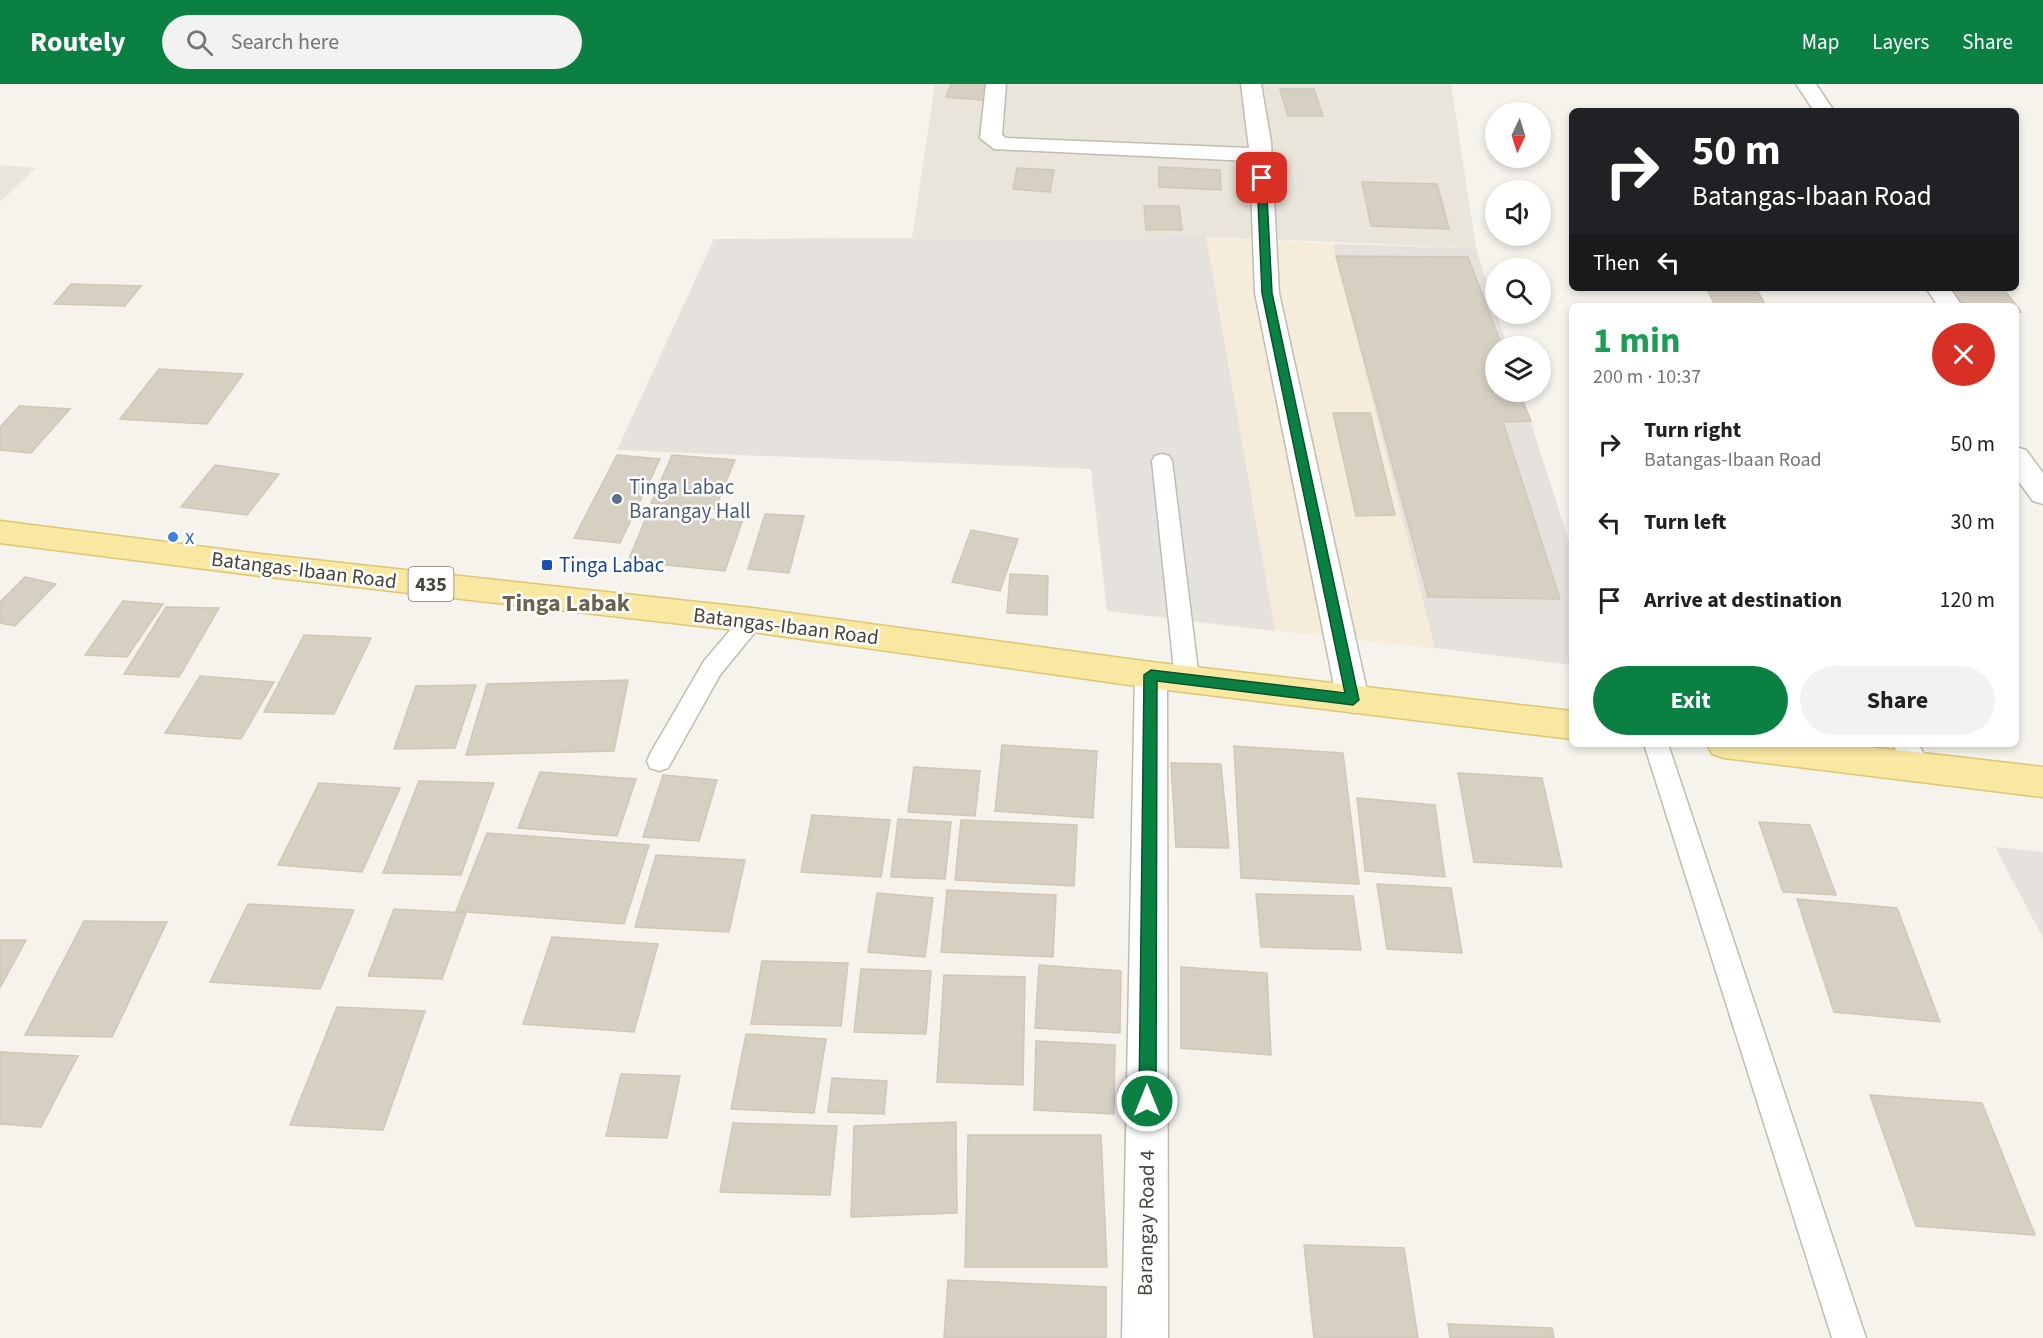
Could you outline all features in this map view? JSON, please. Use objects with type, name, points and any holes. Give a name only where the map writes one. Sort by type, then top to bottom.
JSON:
[{"type":"main road","name":"Batangas-Ibaan Road","points":[[0,532],[248,564],[752,620],[1169,677],[1569,725]]},
{"type":"main road","points":[[1768,747],[1913,757],[2043,782]]},
{"type":"street","points":[[996,84],[991,138],[1002,144],[1260,155]]},
{"type":"street","points":[[1251,84],[1260,155],[1267,293],[1353,700]]},
{"type":"street","points":[[1806,84],[1822,108]]},
{"type":"street","points":[[2019,461],[2043,494]]},
{"type":"street","name":"Barangay Road 4","points":[[1145,1338],[1169,677]]},
{"type":"lane","points":[[1162,461],[1169,677]]},
{"type":"lane","points":[[659,761],[712,668],[752,620]]},
{"type":"lane","points":[[1657,747],[1849,1338]]},
{"type":"shaded area","points":[[935,84],[1451,84],[1476,248],[1206,237],[912,238]]},
{"type":"shaded area","points":[[0,165],[36,168],[0,202]]},
{"type":"shaded area","points":[[1206,237],[1333,244],[1435,648],[1275,631]]},
{"type":"shaded area","points":[[1206,237],[1275,631],[1107,611],[1091,469],[617,450],[714,239]]},
{"type":"shaded area","points":[[1333,244],[1476,248],[1485,276],[1485,324],[1500,324],[1504,336],[1485,336],[1485,402],[1524,402],[1569,542],[1569,665],[1435,648]]},
{"type":"shaded area","points":[[1995,847],[2043,852],[2043,938]]},
{"type":"building","points":[[951,84],[988,84],[983,100],[946,97]]},
{"type":"building","points":[[1280,89],[1314,89],[1323,116],[1288,116]]},
{"type":"building","points":[[1159,167],[1220,170],[1221,190],[1159,187]]},
{"type":"building","points":[[1017,168],[1054,170],[1050,192],[1013,189]]},
{"type":"building","points":[[1362,182],[1437,184],[1449,229],[1371,226]]},
{"type":"building","points":[[1144,206],[1179,206],[1182,230],[1146,230]]},
{"type":"building","points":[[1336,256],[1468,257],[1485,302],[1485,324],[1494,324],[1498,336],[1485,336],[1485,402],[1523,402],[1531,421],[1503,422],[1560,599],[1428,597]]},
{"type":"building","points":[[71,284],[141,286],[125,306],[54,304]]},
{"type":"building","points":[[1708,291],[1758,291],[1764,303],[1714,303]]},
{"type":"building","points":[[1949,291],[2005,291],[2014,303],[1958,303]]},
{"type":"building","points":[[159,369],[243,374],[207,424],[120,419]]},
{"type":"building","points":[[19,406],[70,409],[31,453],[0,450],[0,427]]},
{"type":"building","points":[[1333,413],[1370,413],[1395,515],[1356,516]]},
{"type":"building","name":"Tinga Labac Barangay Hall","points":[[617,455],[660,459],[620,543],[574,538]]},
{"type":"building","points":[[672,455],[735,460],[715,509],[651,503]]},
{"type":"building","points":[[215,465],[279,474],[247,515],[181,507]]},
{"type":"building","points":[[648,513],[742,522],[725,571],[628,561]]},
{"type":"building","points":[[765,514],[804,516],[789,573],[748,569]]},
{"type":"building","points":[[971,530],[1018,539],[1000,591],[952,582]]},
{"type":"building","points":[[1010,574],[1048,576],[1047,615],[1007,613]]},
{"type":"building","points":[[25,577],[56,584],[15,626],[0,623],[0,602]]},
{"type":"building","points":[[123,601],[163,604],[127,657],[85,655]]},
{"type":"building","points":[[166,607],[219,608],[179,677],[124,674]]},
{"type":"building","points":[[304,635],[371,638],[334,714],[264,712]]},
{"type":"building","points":[[200,676],[274,682],[241,739],[165,733]]},
{"type":"building","points":[[628,680],[614,751],[466,755],[487,684]]},
{"type":"building","points":[[476,685],[455,748],[394,749],[416,686]]},
{"type":"building","points":[[1002,745],[1097,751],[1093,818],[995,811]]},
{"type":"building","points":[[1234,746],[1343,753],[1359,884],[1241,878]]},
{"type":"building","points":[[1171,763],[1221,764],[1229,848],[1176,847]]},
{"type":"building","points":[[914,767],[980,771],[975,816],[908,812]]},
{"type":"building","points":[[540,772],[636,779],[617,836],[518,828]]},
{"type":"building","points":[[1458,773],[1542,778],[1562,867],[1474,862]]},
{"type":"building","points":[[663,775],[717,780],[699,841],[643,837]]},
{"type":"building","points":[[419,781],[494,783],[461,875],[383,873]]},
{"type":"building","points":[[319,783],[400,788],[362,872],[278,865]]},
{"type":"building","points":[[1357,798],[1435,805],[1445,877],[1365,871]]},
{"type":"building","points":[[812,815],[890,820],[881,877],[801,872]]},
{"type":"building","points":[[898,819],[951,822],[945,879],[891,877]]},
{"type":"building","points":[[961,820],[1077,825],[1074,886],[955,880]]},
{"type":"building","points":[[1759,822],[1810,825],[1836,895],[1783,892]]},
{"type":"building","points":[[487,833],[649,845],[624,924],[456,911]]},
{"type":"building","points":[[656,855],[745,860],[729,932],[635,927]]},
{"type":"building","points":[[1377,884],[1451,888],[1462,953],[1387,949]]},
{"type":"building","points":[[947,890],[1056,895],[1053,957],[941,952]]},
{"type":"building","points":[[877,893],[933,898],[925,957],[868,952]]},
{"type":"building","points":[[1256,894],[1353,896],[1361,950],[1261,947]]},
{"type":"building","points":[[1797,899],[1897,908],[1940,1022],[1834,1012]]},
{"type":"building","points":[[248,904],[354,910],[320,989],[210,982]]},
{"type":"building","points":[[394,909],[466,913],[442,979],[368,976]]},
{"type":"building","points":[[84,921],[167,922],[112,1037],[25,1035]]},
{"type":"building","points":[[552,937],[658,944],[634,1032],[523,1024]]},
{"type":"building","points":[[0,940],[26,940],[0,988]]},
{"type":"building","points":[[762,961],[848,963],[841,1026],[751,1024]]},
{"type":"building","points":[[1039,965],[1121,971],[1120,1033],[1035,1028]]},
{"type":"building","points":[[1181,967],[1267,973],[1271,1055],[1181,1048]]},
{"type":"building","points":[[861,969],[931,971],[926,1034],[854,1032]]},
{"type":"building","points":[[944,975],[1025,977],[1023,1085],[937,1082]]},
{"type":"building","points":[[337,1007],[425,1011],[383,1130],[290,1125]]},
{"type":"building","points":[[746,1034],[826,1039],[814,1113],[731,1109]]},
{"type":"building","points":[[1036,1041],[1115,1045],[1114,1114],[1034,1110]]},
{"type":"building","points":[[0,1052],[78,1056],[41,1127],[0,1124]]},
{"type":"building","points":[[621,1074],[680,1076],[667,1138],[606,1136]]},
{"type":"building","points":[[832,1078],[887,1081],[884,1114],[828,1112]]},
{"type":"building","points":[[1870,1095],[1982,1103],[2035,1235],[1916,1226]]},
{"type":"building","points":[[956,1122],[957,1213],[851,1217],[854,1126]]},
{"type":"building","points":[[733,1123],[837,1126],[830,1195],[720,1192]]},
{"type":"building","points":[[968,1135],[1101,1135],[1107,1267],[965,1267]]},
{"type":"building","points":[[1304,1245],[1404,1248],[1418,1338],[1314,1338]]},
{"type":"building","points":[[948,1280],[1106,1287],[1106,1338],[944,1338]]},
{"type":"building","points":[[1448,1324],[1552,1328],[1554,1338],[1450,1338]]},
{"type":"place","name":"Tinga Labac Barangay Hall","points":[[617,499]]},
{"type":"place","name":"x","points":[[173,537]]},
{"type":"place","name":"Tinga Labac","points":[[547,565]]},
{"type":"district","name":"Tinga Labak","points":[[566,603]]},
{"type":"route","points":[[1147,1101],[1151,675],[1353,700],[1267,293],[1262,178]]}]
